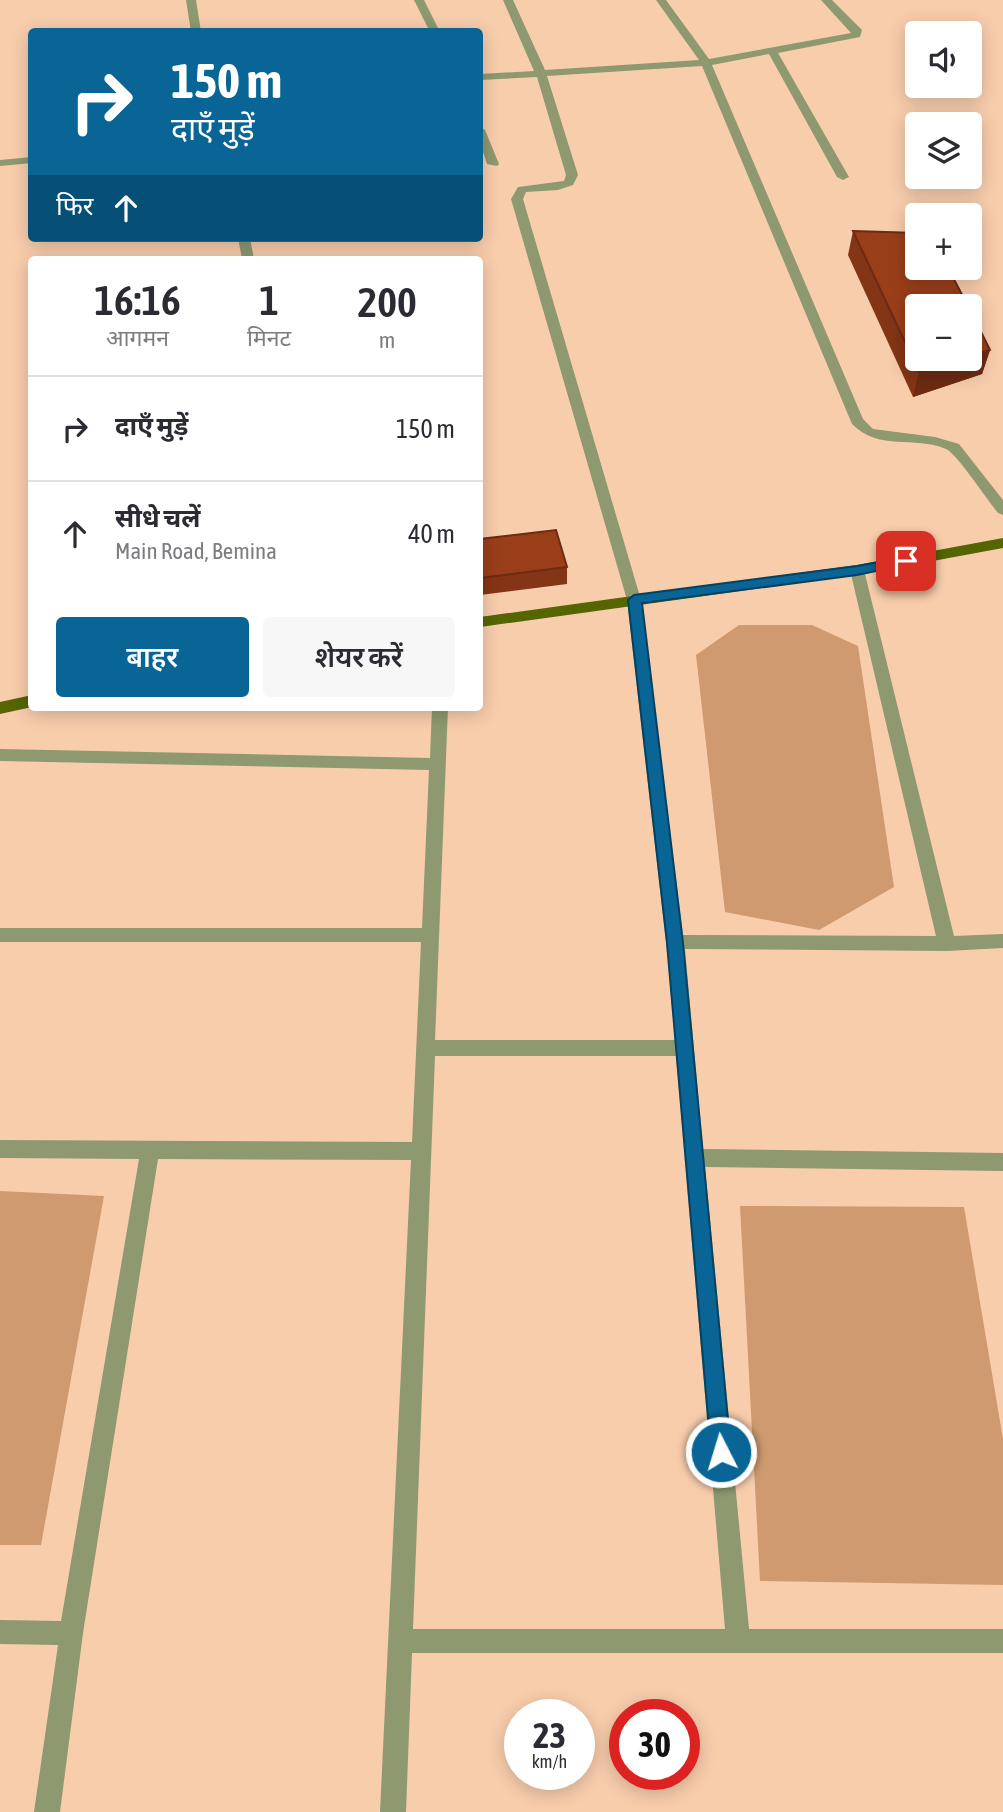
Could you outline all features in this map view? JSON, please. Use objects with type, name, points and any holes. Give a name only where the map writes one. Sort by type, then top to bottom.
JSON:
[{"type":"main road","points":[[483,622],[857,570],[1003,543]]},
{"type":"main road","points":[[0,708],[28,702]]},
{"type":"street","points":[[191,0],[195,28]]},
{"type":"street","points":[[419,0],[433,28]]},
{"type":"street","points":[[508,0],[544,75],[572,175],[569,183],[558,187],[522,189],[517,199],[634,600],[675,943],[738,1640]]},
{"type":"street","points":[[661,0],[706,63],[857,421],[868,432],[954,447],[1003,510]]},
{"type":"street","points":[[483,77],[706,63],[856,35],[857,30],[826,0]]},
{"type":"street","points":[[772,51],[843,177]]},
{"type":"street","points":[[483,138],[493,164]]},
{"type":"street","points":[[0,163],[28,160]]},
{"type":"street","points":[[857,570],[947,944]]},
{"type":"street","points":[[393,1812],[440,711]]},
{"type":"street","points":[[0,755],[438,764]]},
{"type":"street","points":[[0,935],[430,935]]},
{"type":"street","points":[[675,943],[947,944],[1003,941]]},
{"type":"street","points":[[425,1048],[685,1048]]},
{"type":"street","points":[[0,1149],[421,1151]]},
{"type":"street","points":[[47,1812],[71,1633],[150,1150]]},
{"type":"street","points":[[695,1158],[1002,1167]]},
{"type":"street","points":[[0,1632],[71,1633]]},
{"type":"street","points":[[400,1641],[1003,1641]]},
{"type":"shaded area","points":[[739,625],[812,625],[858,646],[894,887],[819,930],[725,912],[696,655]]},
{"type":"shaded area","points":[[0,1191],[104,1196],[41,1545],[0,1545]]},
{"type":"shaded area","points":[[740,1206],[964,1207],[1003,1439],[1003,1585],[760,1581]]},
{"type":"building","points":[[853,231],[905,233],[905,280],[954,280],[962,294],[905,294],[905,342]]},
{"type":"building","points":[[982,334],[990,350],[982,352]]},
{"type":"building","points":[[556,530],[567,567],[483,578],[483,539]]},
{"type":"route","points":[[721,1452],[675,943],[634,600],[906,561]]}]
